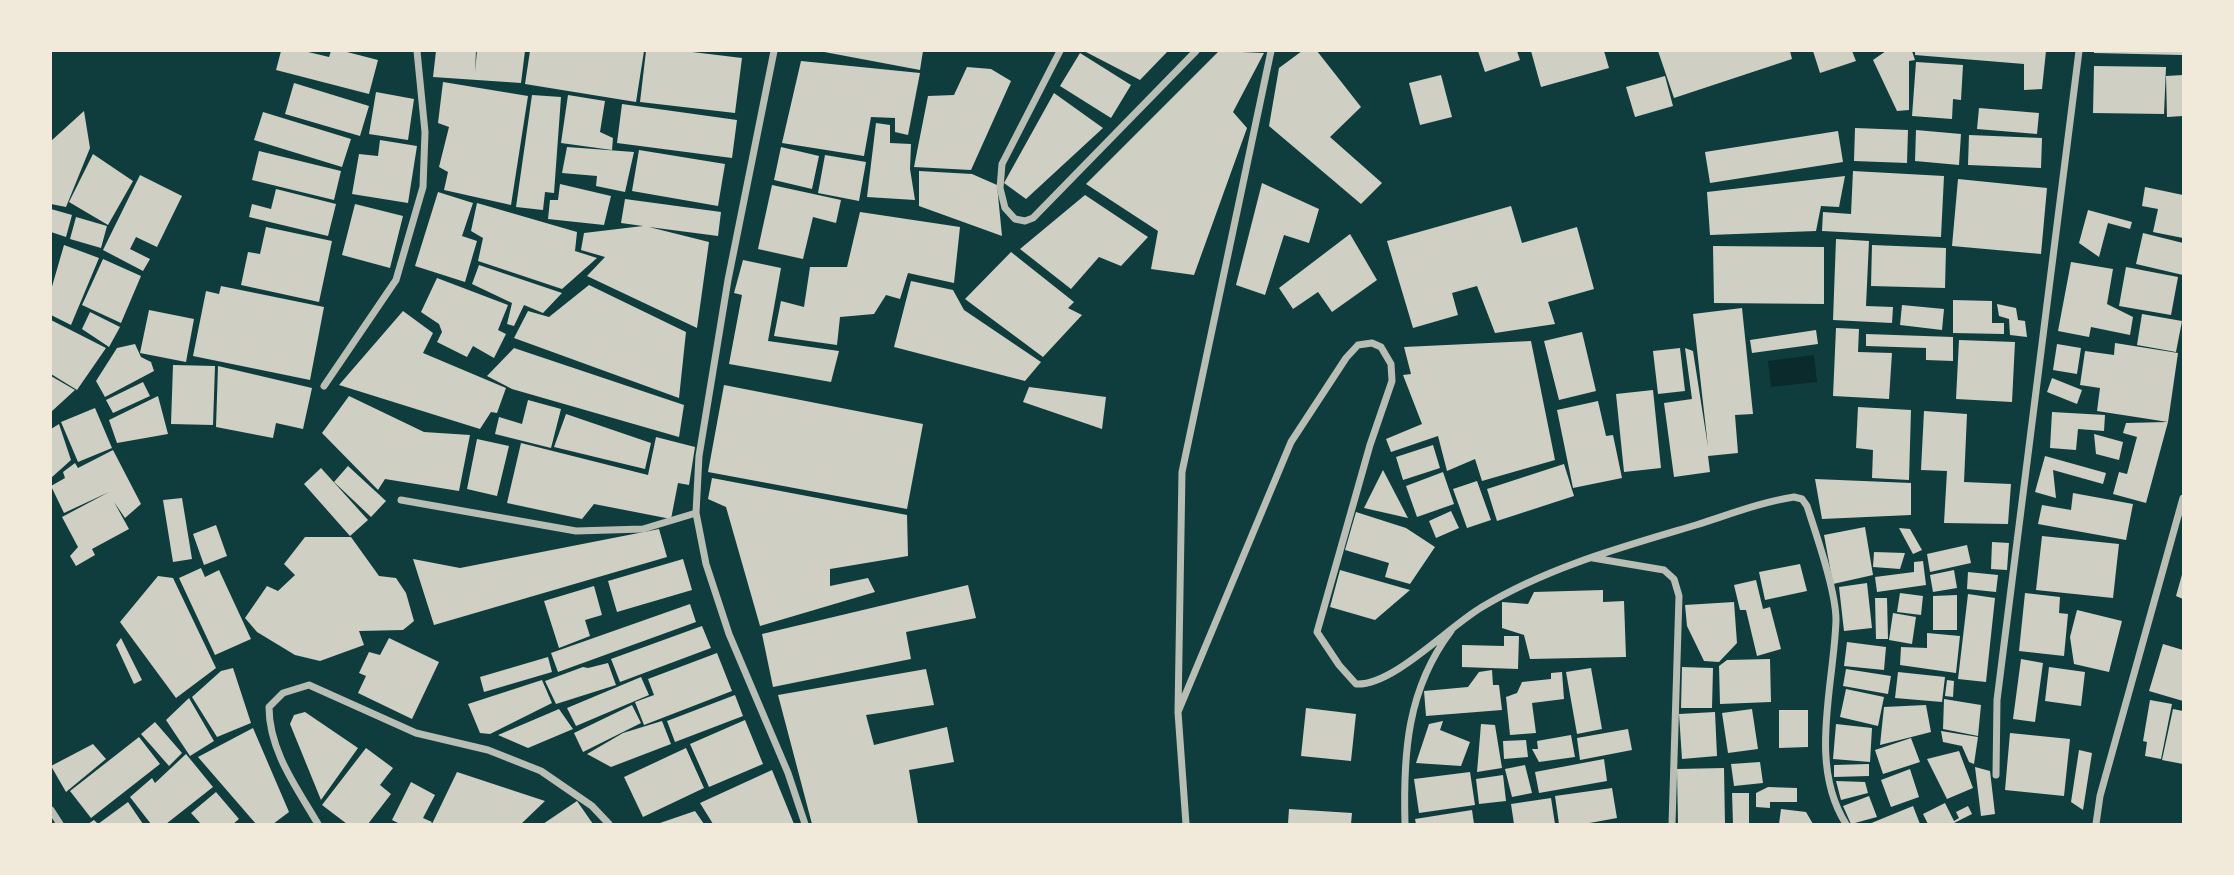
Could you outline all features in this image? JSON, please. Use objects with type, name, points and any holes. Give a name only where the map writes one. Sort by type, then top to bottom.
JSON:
[{"type":"street","points":[[324,386],[396,280],[423,187],[425,132],[417,51]]},
{"type":"street","points":[[774,51],[728,280],[699,456],[696,513],[706,564],[729,634],[788,773],[805,824]]},
{"type":"street","points":[[1060,51],[1002,164],[1000,188],[1005,208],[1015,219],[1025,221],[1033,218],[1196,51]]},
{"type":"street","points":[[1186,824],[1178,712],[1182,472],[1271,51]]},
{"type":"street","points":[[1996,775],[1997,700],[2079,51]]},
{"type":"street","points":[[1178,712],[1292,442],[1346,358],[1358,345],[1372,343],[1381,347],[1391,364],[1392,381],[1370,445],[1317,632],[1339,665],[1356,684],[1391,675],[1458,622],[1499,597],[1588,557],[1794,496],[1802,499],[1807,506],[1836,617],[1828,700],[1829,781],[1846,824]]},
{"type":"street","points":[[2096,824],[2100,796],[2183,498]]},
{"type":"street","points":[[401,500],[576,531],[643,529],[696,513]]},
{"type":"street","points":[[1588,557],[1664,570],[1675,579],[1679,596],[1672,824]]},
{"type":"street","points":[[1405,824],[1404,764],[1410,713],[1432,655],[1458,622]]},
{"type":"street","points":[[318,824],[278,754],[269,722],[269,707],[283,693],[309,685],[416,733],[488,750],[541,771],[592,806],[609,824]]},
{"type":"street","points":[[51,810],[60,824]]},
{"type":"water","points":[[1814,355],[1817,382],[1771,387],[1768,361]]},
{"type":"building","points":[[281,51],[304,51],[329,57],[331,51],[343,51],[378,60],[369,94],[276,70]]},
{"type":"building","points":[[436,51],[476,51],[475,72],[477,51],[525,51],[521,83],[433,77]]},
{"type":"building","points":[[530,51],[644,51],[636,102],[525,84]]},
{"type":"building","points":[[646,51],[684,51],[742,58],[735,113],[640,102]]},
{"type":"building","points":[[819,51],[923,51],[920,70]]},
{"type":"building","points":[[1084,51],[1168,51],[1140,80]]},
{"type":"building","points":[[1219,51],[1264,53],[1233,112],[1247,128],[1194,275],[1151,269],[1158,231],[1086,184]]},
{"type":"building","points":[[1302,51],[1317,51],[1361,107],[1330,137],[1382,183],[1361,204],[1269,126],[1279,68]]},
{"type":"building","points":[[1478,51],[1517,51],[1520,60],[1485,72]]},
{"type":"building","points":[[1531,51],[1604,51],[1609,68],[1541,87]]},
{"type":"building","points":[[1658,51],[1790,51],[1792,59],[1674,98]]},
{"type":"building","points":[[1813,51],[1852,51],[1856,61],[1820,73]]},
{"type":"building","points":[[1886,51],[1912,51],[1915,60],[1909,61],[1909,110],[1897,111],[1873,60]]},
{"type":"building","points":[[1915,51],[2046,51],[2042,89],[2024,90],[2024,64],[1915,55]]},
{"type":"building","points":[[2182,51],[2182,55],[2094,53]]},
{"type":"building","points":[[1080,53],[1131,85],[1111,118],[1060,86]]},
{"type":"building","points":[[801,61],[920,73],[908,135],[895,132],[895,118],[871,117],[864,156],[782,143]]},
{"type":"building","points":[[1916,62],[1963,65],[1961,100],[1953,99],[1952,119],[1912,116]]},
{"type":"building","points":[[2094,66],[2166,67],[2164,114],[2093,113]]},
{"type":"building","points":[[967,67],[991,69],[1011,81],[971,170],[914,167],[928,96],[954,95]]},
{"type":"building","points":[[1441,75],[1452,117],[1420,125],[1409,83]]},
{"type":"building","points":[[2183,75],[2183,116],[2167,117],[2166,76]]},
{"type":"building","points":[[1665,76],[1673,106],[1635,117],[1626,87]]},
{"type":"building","points":[[443,82],[528,96],[511,205],[444,190],[448,172],[439,167],[449,127],[438,123]]},
{"type":"building","points":[[294,83],[369,106],[360,136],[285,114]]},
{"type":"building","points":[[376,92],[414,99],[408,140],[369,134]]},
{"type":"building","points":[[1054,93],[1103,128],[1026,199],[1004,183]]},
{"type":"building","points":[[532,95],[561,97],[554,193],[545,192],[543,210],[516,207]]},
{"type":"building","points":[[568,95],[605,101],[600,132],[613,138],[612,150],[561,143]]},
{"type":"building","points":[[622,104],[737,120],[732,158],[617,143]]},
{"type":"building","points":[[1979,108],[2039,113],[2037,134],[1977,129]]},
{"type":"building","points":[[84,111],[90,148],[66,207],[51,204],[51,141]]},
{"type":"building","points":[[263,112],[351,139],[342,167],[254,140]]},
{"type":"building","points":[[876,123],[890,125],[890,143],[911,144],[910,169],[915,200],[867,197]]},
{"type":"building","points":[[1855,128],[1908,130],[1907,163],[1854,161]]},
{"type":"building","points":[[1916,130],[1961,134],[1959,165],[1915,161]]},
{"type":"building","points":[[1838,131],[1843,162],[1710,183],[1705,152]]},
{"type":"building","points":[[1969,135],[2042,138],[2041,168],[1968,165]]},
{"type":"building","points":[[380,140],[417,146],[408,203],[352,194],[359,154],[378,156]]},
{"type":"building","points":[[567,147],[634,152],[625,192],[596,186],[597,176],[562,173]]},
{"type":"building","points":[[781,147],[819,156],[812,189],[774,180]]},
{"type":"building","points":[[639,150],[725,164],[718,206],[632,191]]},
{"type":"building","points":[[259,151],[341,171],[334,200],[252,180]]},
{"type":"building","points":[[93,154],[133,181],[108,225],[69,202]]},
{"type":"building","points":[[825,155],[866,162],[859,201],[818,193]]},
{"type":"building","points":[[919,171],[972,174],[997,185],[1002,236],[919,206]]},
{"type":"building","points":[[1853,171],[1944,176],[1941,237],[1822,231],[1823,212],[1851,214]]},
{"type":"building","points":[[140,175],[182,196],[157,247],[136,237],[130,249],[150,259],[143,271],[103,250]]},
{"type":"building","points":[[1845,176],[1839,207],[1821,206],[1816,231],[1710,235],[1707,192]]},
{"type":"building","points":[[1958,179],[2047,188],[2041,254],[1952,246]]},
{"type":"building","points":[[1262,183],[1319,209],[1309,243],[1284,235],[1265,295],[1236,285]]},
{"type":"building","points":[[560,184],[611,196],[604,225],[548,219],[550,200],[558,200]]},
{"type":"building","points":[[772,185],[841,200],[836,223],[813,217],[803,259],[758,249]]},
{"type":"building","points":[[2145,187],[2183,195],[2183,238],[2153,232],[2158,209],[2142,206]]},
{"type":"building","points":[[276,189],[336,204],[328,236],[249,217],[252,204],[271,209]]},
{"type":"building","points":[[438,192],[473,203],[462,236],[477,241],[465,282],[415,266]]},
{"type":"building","points":[[1085,195],[1148,237],[1121,266],[1099,257],[1071,289],[1020,249]]},
{"type":"building","points":[[625,199],[721,212],[718,236],[649,227],[709,242],[697,328],[587,276],[605,257],[581,250],[584,233],[643,226],[621,223]]},
{"type":"building","points":[[477,203],[577,232],[575,251],[597,258],[562,289],[478,261],[483,238],[471,231]]},
{"type":"building","points":[[355,204],[403,216],[390,268],[342,255]]},
{"type":"building","points":[[1511,206],[1522,243],[1577,227],[1594,289],[1548,302],[1555,324],[1495,333],[1477,286],[1452,293],[1458,315],[1413,328],[1387,241]]},
{"type":"building","points":[[51,209],[72,215],[66,237],[51,232]]},
{"type":"building","points":[[2088,210],[2132,222],[2130,229],[2108,223],[2099,257],[2079,243]]},
{"type":"building","points":[[860,212],[960,227],[954,283],[908,273],[900,299],[886,295],[874,314],[840,317],[837,345],[774,336],[781,301],[804,307],[810,267],[847,267]]},
{"type":"building","points":[[76,217],[107,226],[101,248],[70,239]]},
{"type":"building","points":[[266,227],[332,241],[319,302],[241,285],[248,252],[260,254]]},
{"type":"building","points":[[2143,233],[2183,243],[2183,275],[2136,264]]},
{"type":"building","points":[[1350,234],[1377,280],[1332,312],[1318,292],[1293,309],[1279,288]]},
{"type":"building","points":[[1836,239],[1869,241],[1866,306],[1893,307],[1892,323],[1833,320]]},
{"type":"building","points":[[64,245],[99,258],[71,325],[51,315],[51,290]]},
{"type":"building","points":[[1872,245],[1946,248],[1945,288],[1871,286]]},
{"type":"building","points":[[1713,246],[1824,247],[1824,304],[1714,303]]},
{"type":"building","points":[[1011,252],[1074,302],[1068,308],[1082,315],[1043,357],[965,299]]},
{"type":"building","points":[[103,259],[141,276],[121,323],[82,305]]},
{"type":"building","points":[[743,260],[781,268],[768,341],[839,351],[831,382],[729,364],[742,295],[734,293]]},
{"type":"building","points":[[2071,262],[2113,269],[2107,304],[2133,317],[2130,335],[2091,327],[2089,337],[2058,331]]},
{"type":"building","points":[[479,265],[562,293],[543,313],[524,305],[514,326],[507,324],[512,303],[472,284]]},
{"type":"building","points":[[2126,267],[2178,277],[2171,315],[2119,306]]},
{"type":"building","points":[[437,278],[508,305],[498,330],[506,334],[494,358],[473,346],[467,357],[437,342],[442,332],[439,324],[421,312]]},
{"type":"building","points":[[911,281],[953,290],[964,310],[1041,362],[1025,381],[894,347]]},
{"type":"building","points":[[589,285],[686,332],[679,398],[514,338],[528,311],[549,317]]},
{"type":"building","points":[[221,286],[324,307],[310,380],[193,356],[206,291],[219,294]]},
{"type":"building","points":[[1953,300],[1992,301],[1992,323],[2004,323],[2004,334],[1953,333]]},
{"type":"building","points":[[1997,304],[2016,308],[2018,320],[2025,321],[2027,337],[2010,335],[2009,319],[1999,316]]},
{"type":"building","points":[[1902,305],[1944,309],[1942,330],[1900,325]]},
{"type":"building","points":[[1742,308],[1753,414],[1735,415],[1738,453],[1708,456],[1710,472],[1674,477],[1664,403],[1692,399],[1685,348],[1693,351],[1708,447],[1693,314]]},
{"type":"building","points":[[149,310],[194,319],[186,362],[140,353]]},
{"type":"building","points":[[403,311],[433,333],[423,353],[506,388],[497,413],[491,412],[480,429],[339,385]]},
{"type":"building","points":[[90,312],[120,327],[109,347],[82,329]]},
{"type":"building","points":[[2142,314],[2182,321],[2176,352],[2137,345]]},
{"type":"building","points":[[51,320],[106,348],[77,390],[51,374]]},
{"type":"building","points":[[1836,328],[1859,329],[1858,352],[1892,353],[1889,399],[1833,396]]},
{"type":"building","points":[[1816,330],[1818,344],[1752,353],[1750,340]]},
{"type":"building","points":[[1582,332],[1596,391],[1559,400],[1544,341]]},
{"type":"building","points":[[1866,334],[1953,337],[1953,361],[1926,360],[1926,348],[1866,346]]},
{"type":"building","points":[[1959,340],[2015,342],[2012,402],[1956,399]]},
{"type":"building","points":[[1531,341],[1555,460],[1482,481],[1475,459],[1447,471],[1438,436],[1391,452],[1386,439],[1422,424],[1403,375],[1411,374],[1404,347]]},
{"type":"building","points":[[2115,343],[2178,353],[2168,422],[2097,411],[2100,388],[2080,385],[2085,351],[2114,355]]},
{"type":"building","points":[[135,344],[141,357],[151,362],[154,371],[105,397],[96,381],[117,348]]},
{"type":"building","points":[[2057,344],[2081,348],[2077,374],[2053,370]]},
{"type":"building","points":[[514,348],[684,405],[679,437],[512,389],[487,376]]},
{"type":"building","points":[[1680,348],[1685,391],[1658,394],[1653,351]]},
{"type":"building","points":[[173,365],[215,366],[213,425],[171,424]]},
{"type":"building","points":[[218,366],[312,388],[303,429],[276,423],[273,438],[216,427]]},
{"type":"building","points":[[51,376],[75,390],[51,412]]},
{"type":"building","points":[[2052,378],[2082,390],[2077,404],[2047,392]]},
{"type":"building","points":[[143,382],[150,396],[113,413],[106,400]]},
{"type":"building","points":[[724,385],[923,424],[907,509],[708,472]]},
{"type":"building","points":[[1029,387],[1106,397],[1102,429],[1023,402]]},
{"type":"building","points":[[1653,390],[1661,468],[1624,472],[1616,394]]},
{"type":"building","points":[[158,396],[168,434],[117,443],[109,420]]},
{"type":"building","points":[[349,396],[424,432],[470,435],[459,491],[385,479],[378,490],[322,433]]},
{"type":"building","points":[[528,400],[561,409],[551,448],[495,434],[499,417],[522,424]]},
{"type":"building","points":[[1598,401],[1606,436],[1613,435],[1622,478],[1573,488],[1557,410]]},
{"type":"building","points":[[1858,407],[1911,410],[1909,480],[1872,478],[1873,450],[1856,448]]},
{"type":"building","points":[[95,408],[112,448],[78,462],[61,422]]},
{"type":"building","points":[[1924,411],[1967,414],[1964,482],[2011,484],[2008,524],[1944,523],[1947,471],[1921,470]]},
{"type":"building","points":[[2052,412],[2105,415],[2104,431],[2078,429],[2076,450],[2050,448]]},
{"type":"building","points":[[566,414],[651,443],[645,469],[554,447]]},
{"type":"building","points":[[2168,422],[2146,503],[2113,494],[2119,472],[2127,474],[2137,437],[2123,433],[2126,423]]},
{"type":"building","points":[[59,424],[71,460],[51,478],[51,429]]},
{"type":"building","points":[[2094,434],[2123,442],[2119,460],[2096,454]]},
{"type":"building","points":[[656,437],[695,447],[689,485],[678,483],[671,519],[594,504],[582,519],[507,503],[521,443],[648,475]]},
{"type":"building","points":[[477,439],[509,446],[497,496],[467,489]]},
{"type":"building","points":[[1433,445],[1440,468],[1403,480],[1396,457]]},
{"type":"building","points":[[113,450],[141,504],[125,518],[114,502],[129,529],[92,549],[95,555],[76,566],[70,556],[78,547],[62,517],[109,492],[64,513],[51,486],[65,478],[63,472],[75,463],[78,468]]},
{"type":"building","points":[[2045,456],[2106,473],[2103,484],[2053,470],[2056,498],[2035,492]]},
{"type":"building","points":[[1564,464],[1574,496],[1497,521],[1487,489]]},
{"type":"building","points":[[348,466],[386,501],[371,517],[334,482]]},
{"type":"building","points":[[321,468],[368,520],[350,536],[304,484]]},
{"type":"building","points":[[1383,470],[1408,518],[1364,508]]},
{"type":"building","points":[[1443,472],[1454,504],[1417,517],[1406,486]]},
{"type":"building","points":[[712,478],[907,515],[908,556],[830,569],[830,586],[868,578],[875,592],[760,626],[726,507],[708,499]]},
{"type":"building","points":[[1815,479],[1911,483],[1911,515],[1822,519]]},
{"type":"building","points":[[1477,481],[1491,520],[1467,528],[1453,489]]},
{"type":"building","points":[[2073,493],[2133,504],[2126,540],[2038,524],[2042,505],[2071,510]]},
{"type":"building","points":[[182,498],[192,559],[173,562],[163,500]]},
{"type":"building","points":[[1451,511],[1459,528],[1436,538],[1429,521]]},
{"type":"building","points":[[1356,512],[1406,528],[1435,547],[1410,584],[1385,577],[1389,563],[1345,550]]},
{"type":"building","points":[[216,525],[227,556],[204,565],[193,534]]},
{"type":"building","points":[[1865,527],[1873,575],[1833,584],[1824,535]]},
{"type":"building","points":[[1899,528],[1910,529],[1922,550],[1913,554]]},
{"type":"building","points":[[659,529],[667,557],[434,625],[413,559],[460,568]]},
{"type":"building","points":[[2042,536],[2119,544],[2113,598],[2036,590]]},
{"type":"building","points":[[305,537],[351,537],[379,576],[396,578],[406,593],[414,621],[403,630],[359,631],[364,645],[320,661],[295,655],[257,632],[245,618],[267,586],[278,591],[295,575],[284,564]]},
{"type":"building","points":[[1992,542],[2009,543],[2007,570],[1991,569]]},
{"type":"building","points":[[1967,545],[1971,563],[1930,572],[1927,554]]},
{"type":"building","points":[[1874,552],[1905,553],[1900,569],[1873,567]]},
{"type":"building","points":[[683,559],[692,590],[617,612],[608,581]]},
{"type":"building","points":[[1923,561],[1926,585],[1877,592],[1875,577],[1914,572],[1914,562]]},
{"type":"building","points":[[1800,564],[1807,591],[1765,600],[1759,572]]},
{"type":"building","points":[[201,568],[205,577],[219,570],[251,639],[215,655],[179,578]]},
{"type":"building","points":[[1340,570],[1410,590],[1375,620],[1330,607]]},
{"type":"building","points":[[1954,570],[1957,588],[1933,592],[1930,575]]},
{"type":"building","points":[[2183,571],[2183,599],[2176,596]]},
{"type":"building","points":[[1968,572],[1998,575],[1996,592],[1967,589]]},
{"type":"building","points":[[158,576],[173,578],[216,668],[176,698],[120,622]]},
{"type":"building","points":[[1756,580],[1763,609],[1770,607],[1781,649],[1757,656],[1746,610],[1740,610],[1734,585]]},
{"type":"building","points":[[1867,583],[1872,628],[1844,631],[1839,587]]},
{"type":"building","points":[[968,585],[976,618],[906,632],[911,659],[773,687],[762,634]]},
{"type":"building","points":[[594,586],[602,615],[585,620],[590,636],[559,648],[544,601]]},
{"type":"building","points":[[1603,590],[1603,602],[1624,601],[1626,657],[1530,659],[1524,635],[1502,628],[1502,602],[1528,604],[1534,592]]},
{"type":"building","points":[[1900,593],[1923,596],[1921,615],[1897,612]]},
{"type":"building","points":[[2025,593],[2060,597],[2059,613],[2068,614],[2064,656],[2019,651]]},
{"type":"building","points":[[1968,594],[1995,598],[1986,682],[1958,679]]},
{"type":"building","points":[[1957,595],[1957,630],[1933,630],[1933,596]]},
{"type":"building","points":[[1875,598],[1887,598],[1888,639],[1876,639]]},
{"type":"building","points":[[1734,602],[1737,643],[1719,662],[1704,661],[1687,626],[1685,605]]},
{"type":"building","points":[[690,604],[696,622],[558,672],[551,653]]},
{"type":"building","points":[[2077,610],[2122,621],[2109,672],[2074,664],[2070,637]]},
{"type":"building","points":[[1893,613],[1916,617],[1912,644],[1889,640]]},
{"type":"building","points":[[702,626],[711,648],[620,682],[611,659]]},
{"type":"building","points":[[1927,633],[1960,636],[1956,673],[1900,665],[1901,647],[1927,648]]},
{"type":"building","points":[[1504,636],[1519,636],[1518,669],[1462,667],[1462,645],[1504,646]]},
{"type":"building","points":[[121,638],[142,680],[134,684],[116,645]]},
{"type":"building","points":[[389,638],[439,662],[412,719],[358,693],[366,676],[359,673],[369,652],[380,655]]},
{"type":"building","points":[[1847,642],[1886,647],[1884,670],[1844,666]]},
{"type":"building","points":[[2163,644],[2183,650],[2183,701],[2149,691]]},
{"type":"building","points":[[717,653],[732,691],[644,725],[635,702],[654,695],[648,679]]},
{"type":"building","points":[[548,657],[552,672],[484,692],[480,677]]},
{"type":"building","points":[[1770,659],[1771,702],[1720,704],[1719,666],[1727,660]]},
{"type":"building","points":[[2021,659],[2043,663],[2035,722],[2013,719]]},
{"type":"building","points":[[608,663],[616,685],[556,704],[545,681],[583,667]]},
{"type":"building","points":[[1682,667],[1713,668],[1712,708],[1681,708]]},
{"type":"building","points":[[2049,667],[2085,672],[2081,706],[2045,701]]},
{"type":"building","points":[[233,668],[251,723],[217,737],[192,697],[221,671]]},
{"type":"building","points":[[1591,668],[1602,729],[1577,734],[1566,672]]},
{"type":"building","points":[[926,669],[934,705],[866,715],[874,745],[947,727],[954,762],[909,770],[918,824],[812,824],[778,695]]},
{"type":"building","points":[[1846,669],[1891,676],[1888,694],[1843,686]]},
{"type":"building","points":[[1492,670],[1493,685],[1499,685],[1502,710],[1426,716],[1424,691],[1468,687],[1479,672]]},
{"type":"building","points":[[1562,672],[1564,699],[1532,703],[1536,733],[1510,735],[1506,697],[1517,693],[1522,682],[1551,679],[1551,673]]},
{"type":"building","points":[[1898,672],[1945,677],[1942,702],[1895,698]]},
{"type":"building","points":[[641,677],[649,695],[576,726],[567,708]]},
{"type":"building","points":[[542,680],[552,703],[490,734],[480,733],[468,704]]},
{"type":"building","points":[[1947,680],[1954,681],[1953,697],[1945,696]]},
{"type":"building","points":[[1846,689],[1884,697],[1878,726],[1840,717]]},
{"type":"building","points":[[735,695],[743,716],[675,742],[667,721]]},
{"type":"building","points":[[189,698],[214,741],[190,756],[166,720]]},
{"type":"building","points":[[1944,699],[1981,705],[1978,736],[1943,729]]},
{"type":"building","points":[[2150,700],[2172,704],[2161,759],[2145,756],[2147,742],[2143,741]]},
{"type":"building","points":[[632,705],[641,723],[583,752],[574,733]]},
{"type":"building","points":[[1926,705],[1931,732],[1880,745],[1884,707]]},
{"type":"building","points":[[1306,708],[1356,714],[1351,761],[1301,756]]},
{"type":"building","points":[[559,709],[573,729],[528,748],[498,735]]},
{"type":"building","points":[[1752,709],[1758,749],[1728,753],[1722,713]]},
{"type":"building","points":[[2173,709],[2183,711],[2183,764],[2162,760]]},
{"type":"building","points":[[1779,710],[1808,710],[1808,747],[1779,748]]},
{"type":"building","points":[[305,712],[358,748],[321,800],[290,724],[294,715]]},
{"type":"building","points":[[1715,712],[1717,756],[1682,759],[1679,714]]},
{"type":"building","points":[[745,720],[763,764],[709,787],[690,744]]},
{"type":"building","points":[[662,721],[671,744],[611,767],[587,754],[623,733]]},
{"type":"building","points":[[1443,721],[1440,730],[1470,742],[1461,766],[1416,763],[1429,724]]},
{"type":"building","points":[[155,722],[182,753],[169,766],[141,734]]},
{"type":"building","points":[[1481,724],[1495,725],[1502,768],[1477,772]]},
{"type":"building","points":[[1836,724],[1872,728],[1870,762],[1833,759]]},
{"type":"building","points":[[253,728],[289,812],[273,824],[256,824],[198,757]]},
{"type":"building","points":[[1628,729],[1632,750],[1580,760],[1577,738]]},
{"type":"building","points":[[1941,731],[1978,737],[1974,764],[1969,762],[1962,746],[1943,742]]},
{"type":"building","points":[[2010,733],[2070,739],[2064,796],[2005,790]]},
{"type":"building","points":[[1571,735],[1575,757],[1539,762],[1532,749],[1538,749],[1537,741]]},
{"type":"building","points":[[139,737],[160,764],[91,818],[70,791]]},
{"type":"building","points":[[1911,738],[1920,762],[1883,774],[1875,750]]},
{"type":"building","points":[[1526,740],[1528,757],[1504,759],[1503,741]]},
{"type":"building","points":[[93,744],[106,759],[66,792],[51,766]]},
{"type":"building","points":[[366,748],[393,768],[380,785],[391,794],[368,824],[347,824],[322,805]]},
{"type":"building","points":[[686,748],[704,788],[643,817],[624,777]]},
{"type":"building","points":[[2079,750],[2092,753],[2083,810],[2071,802]]},
{"type":"building","points":[[1959,751],[1973,788],[1947,799],[1927,759]]},
{"type":"building","points":[[186,754],[213,787],[166,824],[151,824],[130,797],[152,778],[155,783]]},
{"type":"building","points":[[1604,759],[1607,781],[1539,793],[1535,772]]},
{"type":"building","points":[[1760,762],[1763,783],[1734,786],[1731,764]]},
{"type":"building","points":[[1869,764],[1869,776],[1834,777],[1834,765]]},
{"type":"building","points":[[1525,765],[1532,793],[1512,797],[1505,769]]},
{"type":"building","points":[[1975,767],[1990,771],[1995,814],[1981,816]]},
{"type":"building","points":[[1724,768],[1725,824],[1678,824],[1677,769]]},
{"type":"building","points":[[1910,769],[1919,797],[1891,807],[1881,780]]},
{"type":"building","points":[[772,770],[794,824],[713,824],[700,803]]},
{"type":"building","points":[[457,772],[545,801],[521,824],[432,824]]},
{"type":"building","points":[[1470,772],[1475,805],[1419,813],[1414,779]]},
{"type":"building","points":[[1503,775],[1506,801],[1479,804],[1476,779]]},
{"type":"building","points":[[1836,781],[1865,782],[1868,793],[1841,800]]},
{"type":"building","points":[[411,782],[435,795],[423,818],[432,822],[430,824],[400,824],[392,820]]},
{"type":"building","points":[[1768,787],[1797,788],[1797,802],[1770,802],[1770,808],[1756,807],[1756,793]]},
{"type":"building","points":[[1612,788],[1617,818],[1584,824],[1559,824],[1555,796]]},
{"type":"building","points":[[216,792],[239,819],[233,824],[201,824],[191,813]]},
{"type":"building","points":[[1732,793],[1749,793],[1749,824],[1733,824]]},
{"type":"building","points":[[1869,796],[1877,817],[1851,824],[1843,806]]},
{"type":"building","points":[[1551,798],[1555,824],[1514,824],[1511,804]]},
{"type":"building","points":[[577,801],[593,824],[543,824]]},
{"type":"building","points":[[128,802],[143,824],[98,824]]},
{"type":"building","points":[[1945,803],[1954,821],[1959,818],[1956,812],[1968,806],[1972,814],[1952,824],[1928,824],[1923,814]]},
{"type":"building","points":[[1913,806],[1920,824],[1869,824]]},
{"type":"building","points":[[1289,809],[1352,813],[1351,824],[1288,824]]},
{"type":"building","points":[[1781,809],[1806,812],[1813,824],[1779,824]]},
{"type":"building","points":[[1472,810],[1474,824],[1416,824],[1415,819]]},
{"type":"building","points":[[695,811],[704,824],[657,824]]}]
